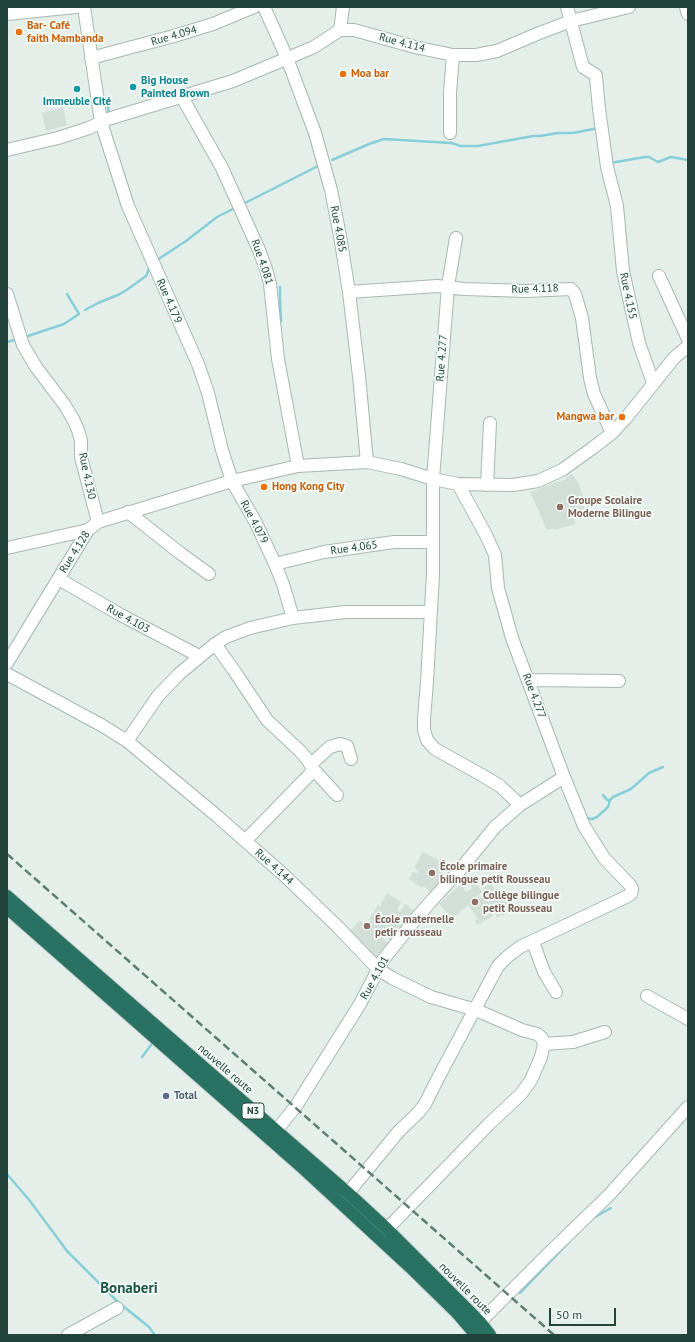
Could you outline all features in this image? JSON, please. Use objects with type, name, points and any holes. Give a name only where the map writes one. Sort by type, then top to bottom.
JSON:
[{"type":"highway","name":"nouvelle route","points":[[7,896],[348,1193],[480,1322],[490,1335]]},
{"type":"highway","name":"nouvelle route","points":[[8,909],[305,1170],[415,1272],[457,1313],[476,1335]]},
{"type":"street","points":[[7,14],[76,7]]},
{"type":"street","name":"Rue 4.179","points":[[84,7],[101,122],[128,206],[198,364],[208,393],[232,481]]},
{"type":"street","name":"Rue 4.094","points":[[91,58],[213,24],[254,7]]},
{"type":"street","name":"Rue 4.085","points":[[264,7],[287,58],[315,133],[331,190],[349,292],[367,462]]},
{"type":"street","points":[[7,150],[58,138],[89,128],[101,122],[233,81],[314,47],[340,30],[343,7]]},
{"type":"street","points":[[567,7],[571,22]]},
{"type":"street","name":"Rue 4.114","points":[[340,30],[354,30],[415,47],[453,55],[476,55],[497,51],[537,34],[571,22],[629,7]]},
{"type":"street","points":[[686,7],[688,14]]},
{"type":"street","name":"Rue 4.155","points":[[571,22],[582,67],[596,74],[598,109],[607,167],[617,206],[623,271],[639,343],[653,383]]},
{"type":"street","points":[[450,133],[450,93],[453,55]]},
{"type":"street","name":"Rue 4.081","points":[[182,97],[222,168],[250,228],[266,269],[270,284],[278,359],[298,466]]},
{"type":"street","name":"Rue 4.277","points":[[456,238],[448,286],[433,479],[434,542],[424,730],[427,740],[435,749],[500,786],[520,805]]},
{"type":"street","points":[[659,276],[688,339]]},
{"type":"street","name":"Rue 4.118","points":[[349,292],[424,286],[527,291],[567,288],[574,290],[582,318],[590,378],[594,394],[612,433]]},
{"type":"street","name":"Rue 4.130","points":[[7,294],[23,345],[36,367],[64,404],[78,430],[81,441],[82,457],[98,522]]},
{"type":"street","name":"Rue 4.128","points":[[7,664],[88,530],[98,522],[232,481],[298,466],[367,462],[458,484],[513,485],[538,481],[562,470],[612,433],[626,418],[674,358],[688,346]]},
{"type":"street","points":[[487,485],[490,423]]},
{"type":"street","name":"Rue 4.079","points":[[232,481],[256,523],[276,564],[293,618]]},
{"type":"street","name":"Rue 4.277","points":[[458,484],[495,555],[498,588],[512,638],[584,826],[604,858],[632,889],[631,894],[628,896],[533,942]]},
{"type":"street","points":[[128,512],[209,574]]},
{"type":"street","points":[[7,548],[88,530]]},
{"type":"street","name":"Rue 4.065","points":[[276,564],[324,552],[394,542],[434,542]]},
{"type":"street","name":"Rue 4.103","points":[[59,579],[119,614],[199,656]]},
{"type":"street","points":[[127,741],[158,696],[199,656],[226,637],[250,628],[293,618],[346,612],[430,612]]},
{"type":"street","points":[[214,644],[235,672],[267,720],[300,751],[337,795]]},
{"type":"street","name":"Rue 4.144","points":[[7,674],[103,726],[127,741],[285,876],[338,927],[378,969],[392,978],[431,997],[476,1010],[522,1030],[537,1034],[542,1038],[544,1044]]},
{"type":"street","points":[[528,680],[619,681]]},
{"type":"street","points":[[245,841],[313,767],[330,746],[340,744],[347,746],[351,759]]},
{"type":"street","name":"Rue 4.101","points":[[276,1131],[296,1106],[360,1004],[383,960],[433,898],[459,871],[495,828],[520,805],[564,777]]},
{"type":"street","points":[[348,1193],[399,1131],[422,1109],[457,1042],[476,1010],[498,966],[507,957],[520,947],[533,942],[544,972],[556,992]]},
{"type":"street","points":[[647,996],[688,1019]]},
{"type":"street","points":[[386,1229],[489,1124],[521,1094],[531,1080],[541,1057],[544,1044],[573,1042],[605,1032]]},
{"type":"street","points":[[480,1322],[609,1195],[688,1107]]},
{"type":"street","points":[[68,1335],[117,1308]]},
{"type":"shaded area","points":[[63,107],[67,125],[46,131],[42,113]]},
{"type":"shaded area","name":"Groupe Scolaire Moderne Bilingue","points":[[572,474],[578,482],[584,499],[582,500],[586,514],[574,518],[575,524],[554,530],[553,528],[547,530],[530,492],[566,479],[566,477]]},
{"type":"shaded area","name":"École primaire bilingue petit Rousseau","points":[[423,852],[447,865],[440,876],[445,879],[434,894],[423,886],[422,888],[409,879],[413,871],[417,874],[419,871],[414,868]]},
{"type":"shaded area","name":"Collège bilingue petit Rousseau","points":[[470,877],[483,892],[472,900],[473,901],[479,896],[481,898],[487,895],[483,888],[491,883],[499,896],[503,894],[513,910],[502,916],[500,914],[497,918],[495,912],[498,910],[496,906],[493,907],[495,910],[491,912],[493,916],[477,925],[475,921],[478,919],[468,905],[453,918],[450,916],[439,904],[461,884],[466,892],[472,888],[466,880]]},
{"type":"shaded area","name":"École maternelle petir rousseau","points":[[387,893],[401,902],[397,909],[399,910],[398,911],[400,912],[405,904],[417,913],[407,929],[395,920],[406,930],[394,944],[380,931],[380,929],[378,932],[391,947],[379,960],[349,932],[360,920],[363,924],[365,921],[368,924],[371,921],[369,919],[378,905],[380,906]]},
{"type":"waterway","points":[[107,100],[109,115]]},
{"type":"waterway","points":[[460,146],[478,146],[533,136],[573,133],[598,128]]},
{"type":"waterway","points":[[332,160],[384,139],[451,143],[458,145]]},
{"type":"waterway","points":[[610,163],[645,157],[649,157],[658,162],[671,157],[688,160]]},
{"type":"waterway","points":[[243,204],[320,165]]},
{"type":"waterway","points":[[157,260],[186,241],[217,217],[235,208]]},
{"type":"waterway","points":[[85,310],[128,289],[146,276],[150,267]]},
{"type":"waterway","points":[[280,287],[280,297]]},
{"type":"waterway","points":[[25,337],[64,324],[79,314],[67,294]]},
{"type":"waterway","points":[[280,299],[281,321]]},
{"type":"waterway","points":[[7,342],[18,339]]},
{"type":"waterway","points":[[587,818],[592,819],[597,817],[608,807],[610,800],[613,797],[631,789],[649,773],[663,767]]},
{"type":"waterway","points":[[603,795],[607,800],[610,800]]},
{"type":"waterway","points":[[142,1057],[154,1041]]},
{"type":"waterway","points":[[7,1174],[30,1201],[67,1251],[118,1302],[149,1327],[155,1335]]},
{"type":"waterway","points":[[595,1217],[611,1208]]},
{"type":"waterway","points":[[520,1293],[569,1242]]},
{"type":"railway","points":[[7,854],[554,1335]]},
{"type":"place","name":"Bar- Café faith Mambanda","points":[[19,32]]},
{"type":"place","name":"Moa bar","points":[[343,74]]},
{"type":"place","name":"Big House Painted Brown","points":[[133,87]]},
{"type":"place","name":"Immeuble Cité","points":[[77,89]]},
{"type":"place","name":"Mangwa bar","points":[[622,417]]},
{"type":"place","name":"Hong Kong City","points":[[264,487]]},
{"type":"place","name":"Groupe Scolaire Moderne Bilingue","points":[[560,507]]},
{"type":"place","name":"École primaire bilingue petit Rousseau","points":[[432,873]]},
{"type":"place","name":"Collège bilingue petit Rousseau","points":[[475,902]]},
{"type":"place","name":"École maternelle petir rousseau","points":[[367,926]]},
{"type":"place","name":"Total","points":[[166,1096]]},
{"type":"district","name":"Bonaberi","points":[[129,1289]]}]
